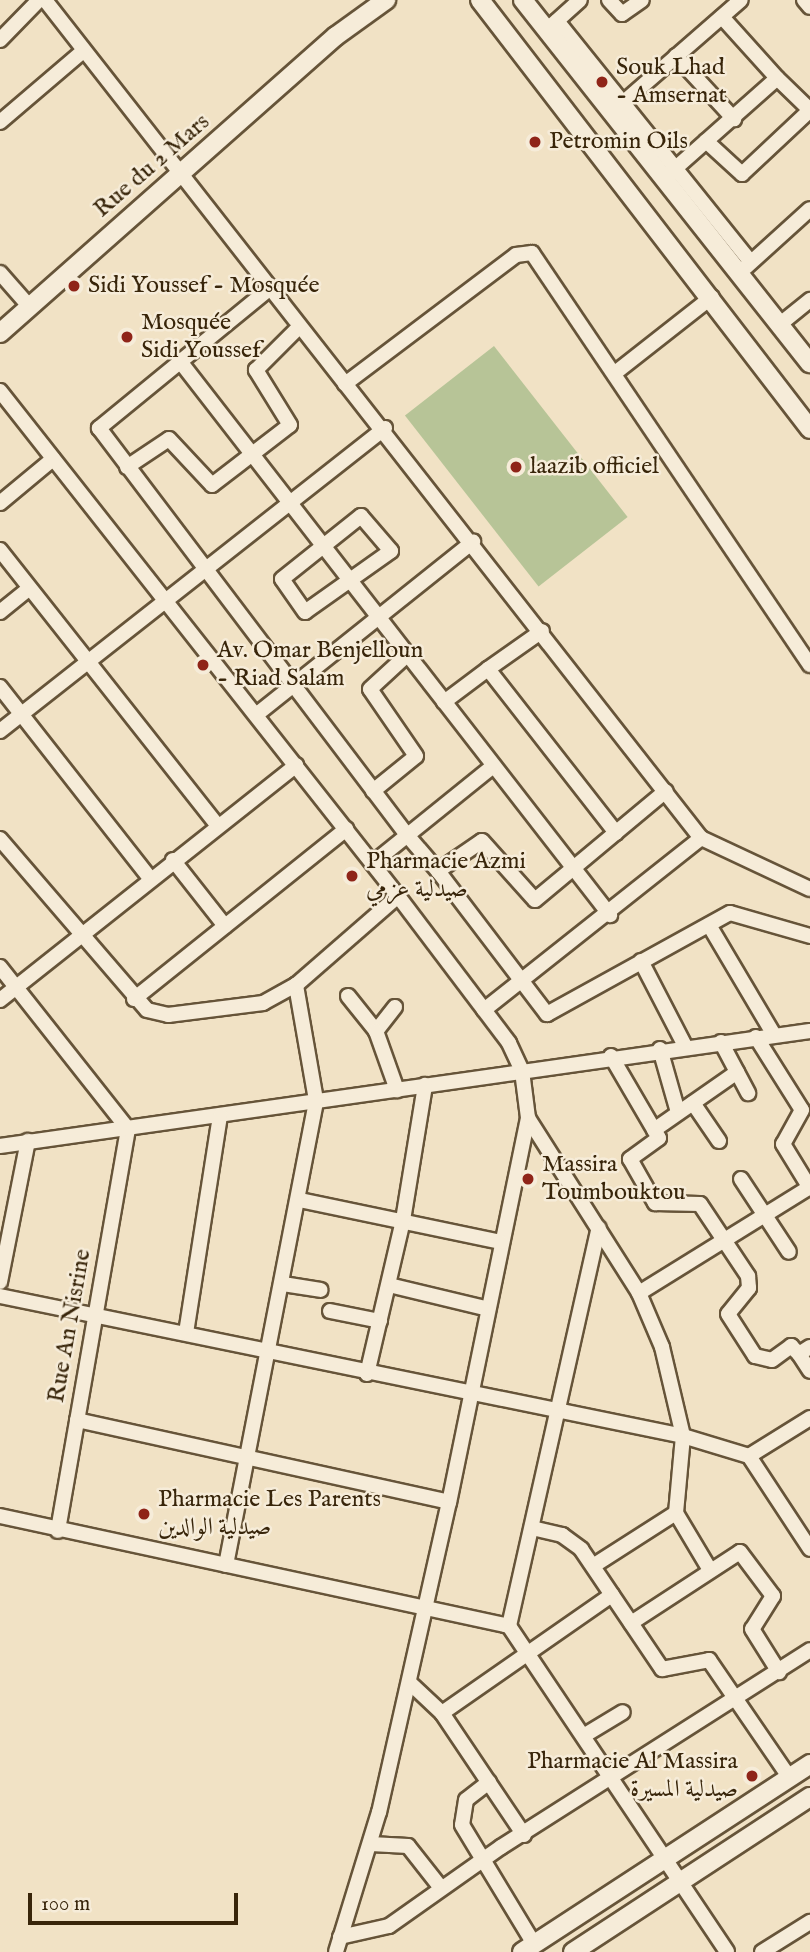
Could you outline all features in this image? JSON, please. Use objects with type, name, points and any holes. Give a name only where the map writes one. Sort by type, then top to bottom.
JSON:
[{"type":"street","points":[[0,40],[39,0]]},
{"type":"street","points":[[45,0],[177,177],[345,384],[385,428],[701,838],[810,890]]},
{"type":"street","name":"Rue du 2 Mars","points":[[0,333],[336,36],[369,0]]},
{"type":"street","name":"Rue du 2 Mars","points":[[336,36],[387,0]]},
{"type":"street","points":[[480,0],[712,297],[810,429]]},
{"type":"street","points":[[523,0],[552,26],[617,108],[668,174],[737,275],[810,363]]},
{"type":"street","points":[[552,26],[580,0]]},
{"type":"street","points":[[609,0],[622,14],[642,0]]},
{"type":"street","points":[[617,108],[728,7],[777,78],[809,112],[742,174],[706,141]]},
{"type":"street","points":[[2,115],[83,51]]},
{"type":"street","points":[[676,56],[734,119]]},
{"type":"street","points":[[668,174],[734,119],[777,78]]},
{"type":"street","points":[[668,174],[751,262]]},
{"type":"street","points":[[737,275],[810,209]]},
{"type":"street","points":[[345,384],[526,252],[535,256],[810,665]]},
{"type":"street","points":[[0,273],[30,307]]},
{"type":"street","points":[[269,289],[99,423],[127,467],[293,687],[407,835],[524,980],[542,1013],[552,1014],[641,961],[709,925],[743,914],[810,936]]},
{"type":"street","points":[[615,373],[712,297]]},
{"type":"street","points":[[779,325],[810,300]]},
{"type":"street","points":[[127,467],[169,439],[209,485],[253,456],[292,423],[257,367],[299,327]]},
{"type":"street","points":[[179,360],[492,767],[610,915]]},
{"type":"street","points":[[0,391],[398,895],[484,1010],[522,1071],[528,1118],[485,1308],[449,1502],[424,1608],[410,1683],[371,1844],[338,1945]]},
{"type":"street","points":[[0,731],[162,597],[204,570],[385,428]]},
{"type":"street","points":[[0,503],[53,459]]},
{"type":"street","points":[[364,516],[391,544],[350,582],[305,612],[282,579],[321,545],[364,516]]},
{"type":"street","points":[[256,715],[473,541]]},
{"type":"street","points":[[0,550],[218,826]]},
{"type":"street","points":[[0,612],[30,588]]},
{"type":"street","points":[[444,702],[542,631]]},
{"type":"street","points":[[373,791],[416,756],[370,689],[407,655]]},
{"type":"street","points":[[488,669],[616,832]]},
{"type":"street","points":[[0,687],[150,878]]},
{"type":"street","points":[[0,1000],[79,933],[296,765]]},
{"type":"street","points":[[373,863],[492,767]]},
{"type":"street","points":[[438,871],[482,841],[533,900],[666,791]]},
{"type":"street","points":[[134,999],[346,829]]},
{"type":"street","points":[[484,1010],[610,915],[701,838]]},
{"type":"street","points":[[0,839],[134,999],[168,1015],[264,1003],[296,985],[398,895]]},
{"type":"street","points":[[173,860],[225,926]]},
{"type":"street","points":[[709,925],[774,1035]]},
{"type":"street","points":[[641,961],[685,1046]]},
{"type":"street","points":[[0,967],[128,1129]]},
{"type":"street","points":[[226,1566],[271,1353],[316,1100],[296,985]]},
{"type":"street","points":[[348,996],[376,1031],[397,1090]]},
{"type":"street","points":[[376,1031],[395,1007]]},
{"type":"street","points":[[0,1146],[397,1090],[660,1049],[810,1031]]},
{"type":"street","points":[[639,1293],[725,1243],[810,1187],[783,1144],[802,1110],[756,1037]]},
{"type":"street","points":[[721,1042],[748,1093]]},
{"type":"street","points":[[660,1049],[678,1112]]},
{"type":"street","points":[[611,1056],[654,1130],[658,1142],[630,1159],[654,1203],[697,1202],[750,1284],[728,1314],[755,1356],[772,1360],[791,1346],[805,1351],[810,1371]]},
{"type":"street","points":[[654,1130],[737,1072]]},
{"type":"street","points":[[367,1374],[403,1220],[425,1084]]},
{"type":"street","points":[[693,1103],[719,1141]]},
{"type":"street","points":[[186,1333],[220,1116]]},
{"type":"street","points":[[528,1118],[639,1293],[668,1367],[683,1436],[676,1513],[710,1570]]},
{"type":"street","name":"Rue An Nisrine","points":[[58,1531],[128,1129]]},
{"type":"street","points":[[0,1282],[29,1141]]},
{"type":"street","points":[[741,1179],[789,1252]]},
{"type":"street","points":[[300,1200],[501,1242]]},
{"type":"street","points":[[509,1626],[599,1228]]},
{"type":"street","points":[[283,1284],[321,1290]]},
{"type":"street","points":[[389,1285],[485,1308]]},
{"type":"street","points":[[0,1296],[186,1333],[367,1374],[683,1436],[749,1456],[810,1549]]},
{"type":"street","points":[[330,1311],[380,1321]]},
{"type":"street","points":[[749,1456],[810,1418]]},
{"type":"street","points":[[77,1420],[449,1502]]},
{"type":"street","points":[[593,1566],[676,1513]]},
{"type":"street","points":[[0,1516],[58,1531],[509,1626],[614,1777],[727,1952]]},
{"type":"street","points":[[532,1528],[569,1538],[593,1566],[662,1669],[706,1657],[789,1777]]},
{"type":"street","points":[[631,1623],[710,1570],[729,1554],[747,1556],[774,1596],[752,1629],[779,1672]]},
{"type":"street","points":[[442,1713],[528,1650],[612,1595]]},
{"type":"street","points":[[338,1945],[379,1931],[483,1858],[524,1835],[810,1650]]},
{"type":"street","points":[[410,1683],[442,1713],[524,1835]]},
{"type":"street","points":[[585,1735],[623,1712]]},
{"type":"street","points":[[489,1782],[466,1800],[461,1822],[483,1858],[528,1948],[810,1764]]},
{"type":"street","points":[[573,1952],[808,1802]]},
{"type":"street","points":[[371,1844],[408,1846],[441,1888]]},
{"type":"street","points":[[762,1952],[810,1922]]},
{"type":"green space","name":"laazib officiel","points":[[494,346],[628,517],[539,587],[405,416]]},
{"type":"place","name":"Souk Lhad - Amsernat","points":[[602,82]]},
{"type":"place","name":"Petromin Oils","points":[[535,142]]},
{"type":"place","name":"Sidi Youssef - Mosquée","points":[[74,286]]},
{"type":"place","name":"Mosquée Sidi Youssef","points":[[127,337]]},
{"type":"place","name":"laazib officiel","points":[[516,467]]},
{"type":"place","name":"Av. Omar Benjelloun - Riad Salam","points":[[203,665]]},
{"type":"place","name":"Pharmacie Azmi صيدلية عزمي","points":[[352,876]]},
{"type":"place","name":"Massira Toumbouktou","points":[[528,1179]]},
{"type":"place","name":"Pharmacie Les Parents صيدلية الوالدين","points":[[144,1514]]},
{"type":"place","name":"Pharmacie Al Massira صيدلية المسيرة","points":[[752,1776]]}]
